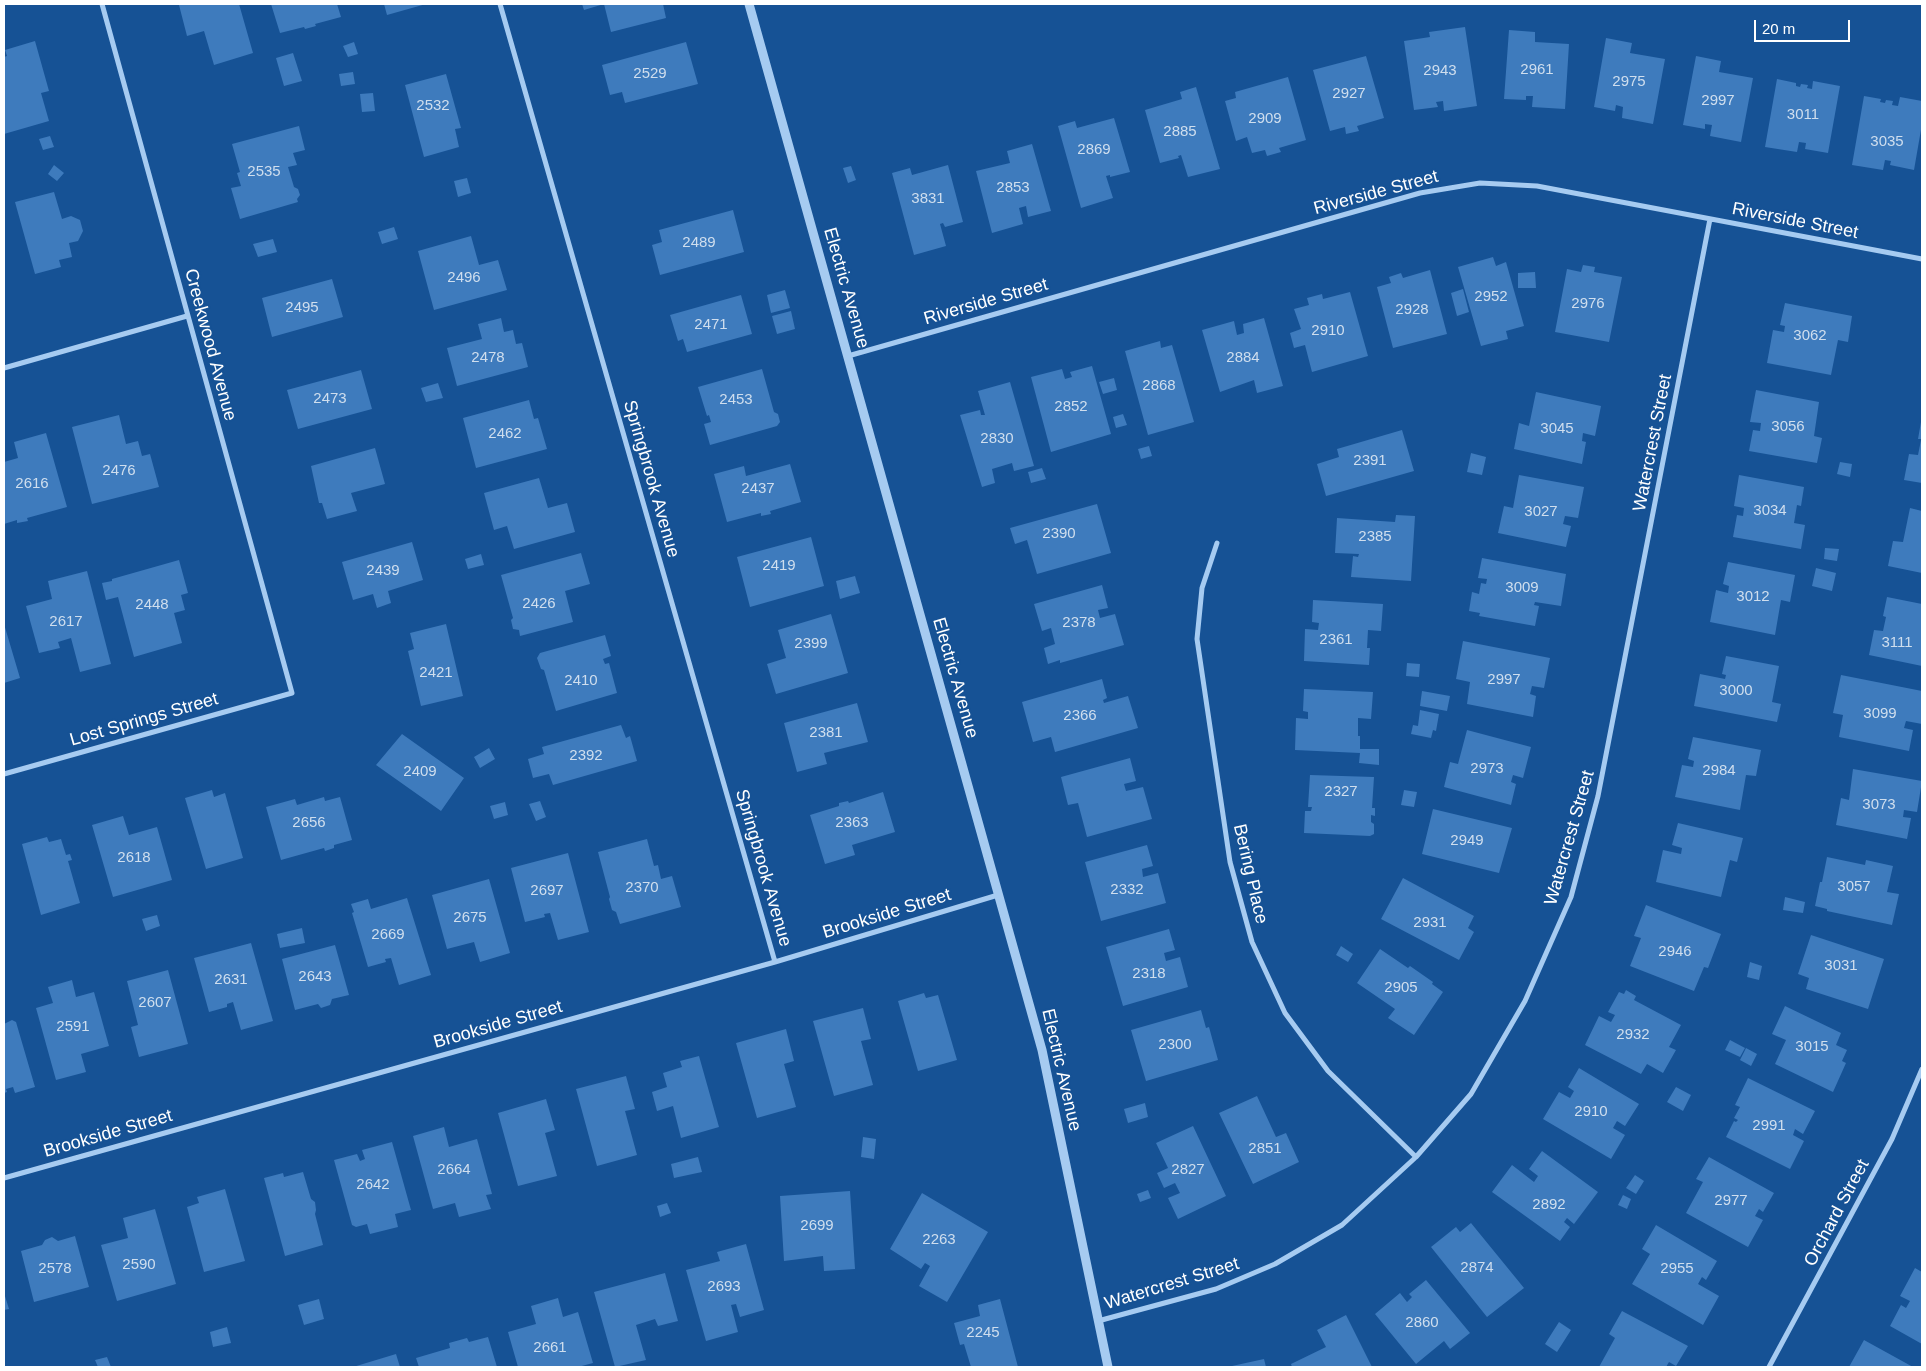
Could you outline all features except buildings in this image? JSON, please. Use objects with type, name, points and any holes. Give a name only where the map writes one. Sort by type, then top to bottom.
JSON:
[{"type":"street","name":"Creekwood Avenue","points":[[102,4],[292,693]]},
{"type":"street","name":"Springbrook Avenue","points":[[500,4],[775,962]]},
{"type":"street","name":"Electric Avenue","points":[[749,4],[1042,1050],[1108,1367]]},
{"type":"street","name":"Riverside Street","points":[[848,356],[1420,193],[1480,182],[1537,186],[1922,259]]},
{"type":"street","name":"Watercrest Street","points":[[1098,1321],[1216,1289],[1275,1264],[1342,1225],[1416,1157],[1471,1094],[1526,1001],[1571,897],[1598,796],[1710,219]]},
{"type":"street","points":[[4,368],[187,316]]},
{"type":"street","name":"Bering Place","points":[[1217,542],[1202,588],[1197,638],[1230,862],[1252,942],[1285,1013],[1328,1072],[1416,1157]]},
{"type":"street","name":"Lost Springs Street","points":[[4,774],[292,693]]},
{"type":"street","name":"Brookside Street","points":[[4,1178],[775,962],[998,894]]},
{"type":"street","name":"Orchard Street","points":[[1769,1367],[1892,1139],[1922,1069]]}]
